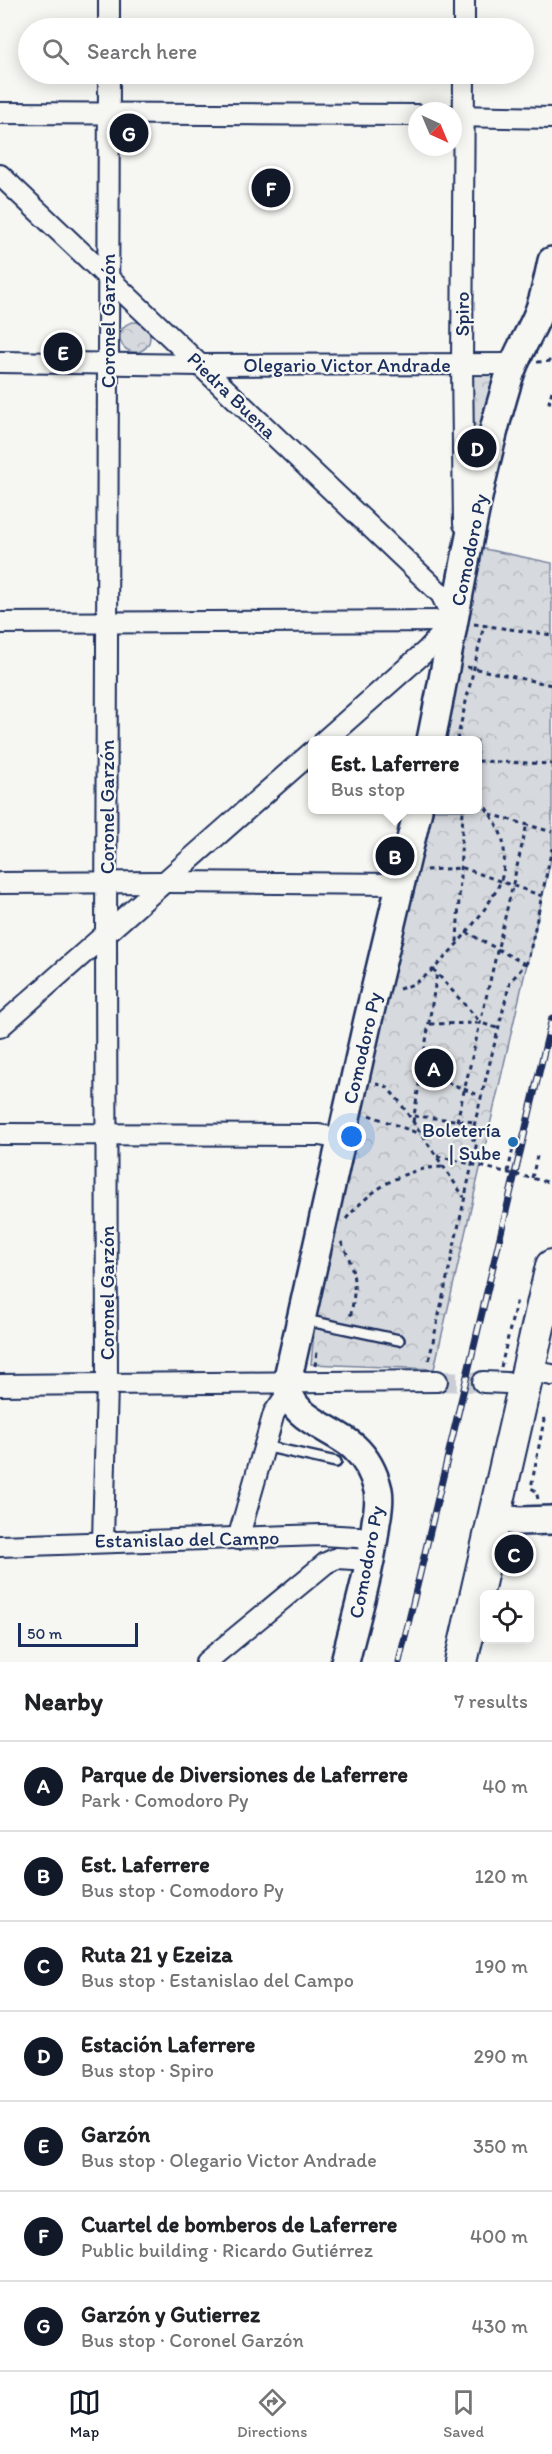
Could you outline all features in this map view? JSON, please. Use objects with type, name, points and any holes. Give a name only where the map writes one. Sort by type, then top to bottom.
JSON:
[{"type":"main road","name":"Comodoro Py","points":[[432,736],[461,588],[465,555],[514,364],[538,314],[552,261]]},
{"type":"main road","name":"Comodoro Py","points":[[345,1662],[372,1549],[379,1493],[369,1464],[351,1444],[319,1427],[308,1418],[287,1388],[417,814]]},
{"type":"main road","points":[[460,1662],[529,1376],[552,1266]]},
{"type":"main road","points":[[494,1518],[519,1521],[546,1513]]},
{"type":"street","points":[[109,18],[110,0]]},
{"type":"street","points":[[464,0],[464,18]]},
{"type":"street","name":"Coronel Garzón","points":[[103,1541],[107,1384],[109,84]]},
{"type":"street","name":"Spiro","points":[[460,102],[463,84]]},
{"type":"street","points":[[0,113],[408,115]]},
{"type":"street","points":[[462,116],[552,118]]},
{"type":"street","name":"Spiro","points":[[459,156],[465,555]]},
{"type":"street","name":"Piedra Buena","points":[[0,175],[441,594],[454,621]]},
{"type":"street","name":"Olegario Victor Andrade","points":[[0,362],[200,365],[514,364]]},
{"type":"street","points":[[0,623],[454,621]]},
{"type":"street","points":[[331,736],[427,650],[454,621]]},
{"type":"street","points":[[0,1027],[308,756]]},
{"type":"street","points":[[0,883],[401,884]]},
{"type":"street","points":[[0,1134],[319,1135],[342,1139]]},
{"type":"street","points":[[483,1382],[529,1376]]},
{"type":"street","points":[[0,1385],[107,1384],[287,1388],[437,1381]]},
{"type":"street","name":"Comodoro Py","points":[[238,1539],[274,1413],[287,1388]]},
{"type":"street","name":"Estanislao del Campo","points":[[0,1546],[321,1535],[372,1549]]},
{"type":"street","points":[[206,1662],[326,1563],[372,1549]]},
{"type":"lane","points":[[302,1319],[399,1340]]},
{"type":"lane","points":[[264,1446],[336,1462]]},
{"type":"path","points":[[552,391],[549,402],[552,402]]},
{"type":"path","points":[[454,621],[552,635]]},
{"type":"path","points":[[458,736],[484,625]]},
{"type":"path","points":[[447,663],[552,685]]},
{"type":"path","points":[[482,761],[552,764]]},
{"type":"path","points":[[399,989],[413,984],[433,969],[466,932],[501,881],[504,869],[504,847],[499,828],[482,804]]},
{"type":"path","points":[[457,942],[463,814]]},
{"type":"path","points":[[489,814],[552,831]]},
{"type":"path","points":[[457,1121],[527,825]]},
{"type":"path","points":[[429,1360],[477,1142],[471,1138],[474,1122],[510,982],[528,961],[552,848]]},
{"type":"path","points":[[426,870],[460,868],[542,896]]},
{"type":"path","points":[[466,932],[525,964]]},
{"type":"path","points":[[433,969],[481,1023]]},
{"type":"path","points":[[413,1122],[437,973]]},
{"type":"path","points":[[430,1024],[481,1023],[497,1028]]},
{"type":"path","points":[[422,1072],[481,1096]]},
{"type":"path","points":[[376,1084],[386,1086],[391,1091],[464,1197]]},
{"type":"path","points":[[369,1115],[422,1135]]},
{"type":"path","points":[[414,1116],[474,1122]]},
{"type":"path","points":[[508,1172],[513,1148]]},
{"type":"path","points":[[532,1179],[538,1152]]},
{"type":"path","points":[[435,1156],[552,1183]]},
{"type":"path","points":[[344,1222],[373,1191],[395,1179],[429,1167],[444,1167]]},
{"type":"path","points":[[340,1240],[351,1259],[354,1271],[353,1304],[347,1329]]},
{"type":"path","points":[[542,1413],[544,1420],[531,1488],[536,1491],[546,1513]]},
{"type":"green space","points":[[135,322],[145,327],[150,337],[145,347],[135,352],[125,347],[120,337],[125,327]]},
{"type":"green space","points":[[475,372],[499,373],[472,472],[472,377]]},
{"type":"green space","points":[[480,548],[552,563],[552,855],[434,1369],[311,1364],[319,1281],[422,814],[482,814],[482,736],[439,736]]},
{"type":"tunnel","points":[[437,1381],[483,1382]]},
{"type":"railway","points":[[399,1662],[552,1018]]},
{"type":"place","name":"Garzón y Gutierrez","points":[[129,133]]},
{"type":"place","name":"Cuartel de bomberos de Laferrere","points":[[271,188]]},
{"type":"place","name":"Garzón","points":[[63,352]]},
{"type":"place","name":"Estación Laferrere","points":[[477,448]]},
{"type":"place","name":"Est. Laferrere","points":[[395,856]]},
{"type":"place","name":"Parque de Diversiones de Laferrere","points":[[434,1068]]},
{"type":"place","name":"Boletería | Sube","points":[[513,1142]]},
{"type":"place","name":"Ruta 21 y Ezeiza","points":[[514,1554]]}]
